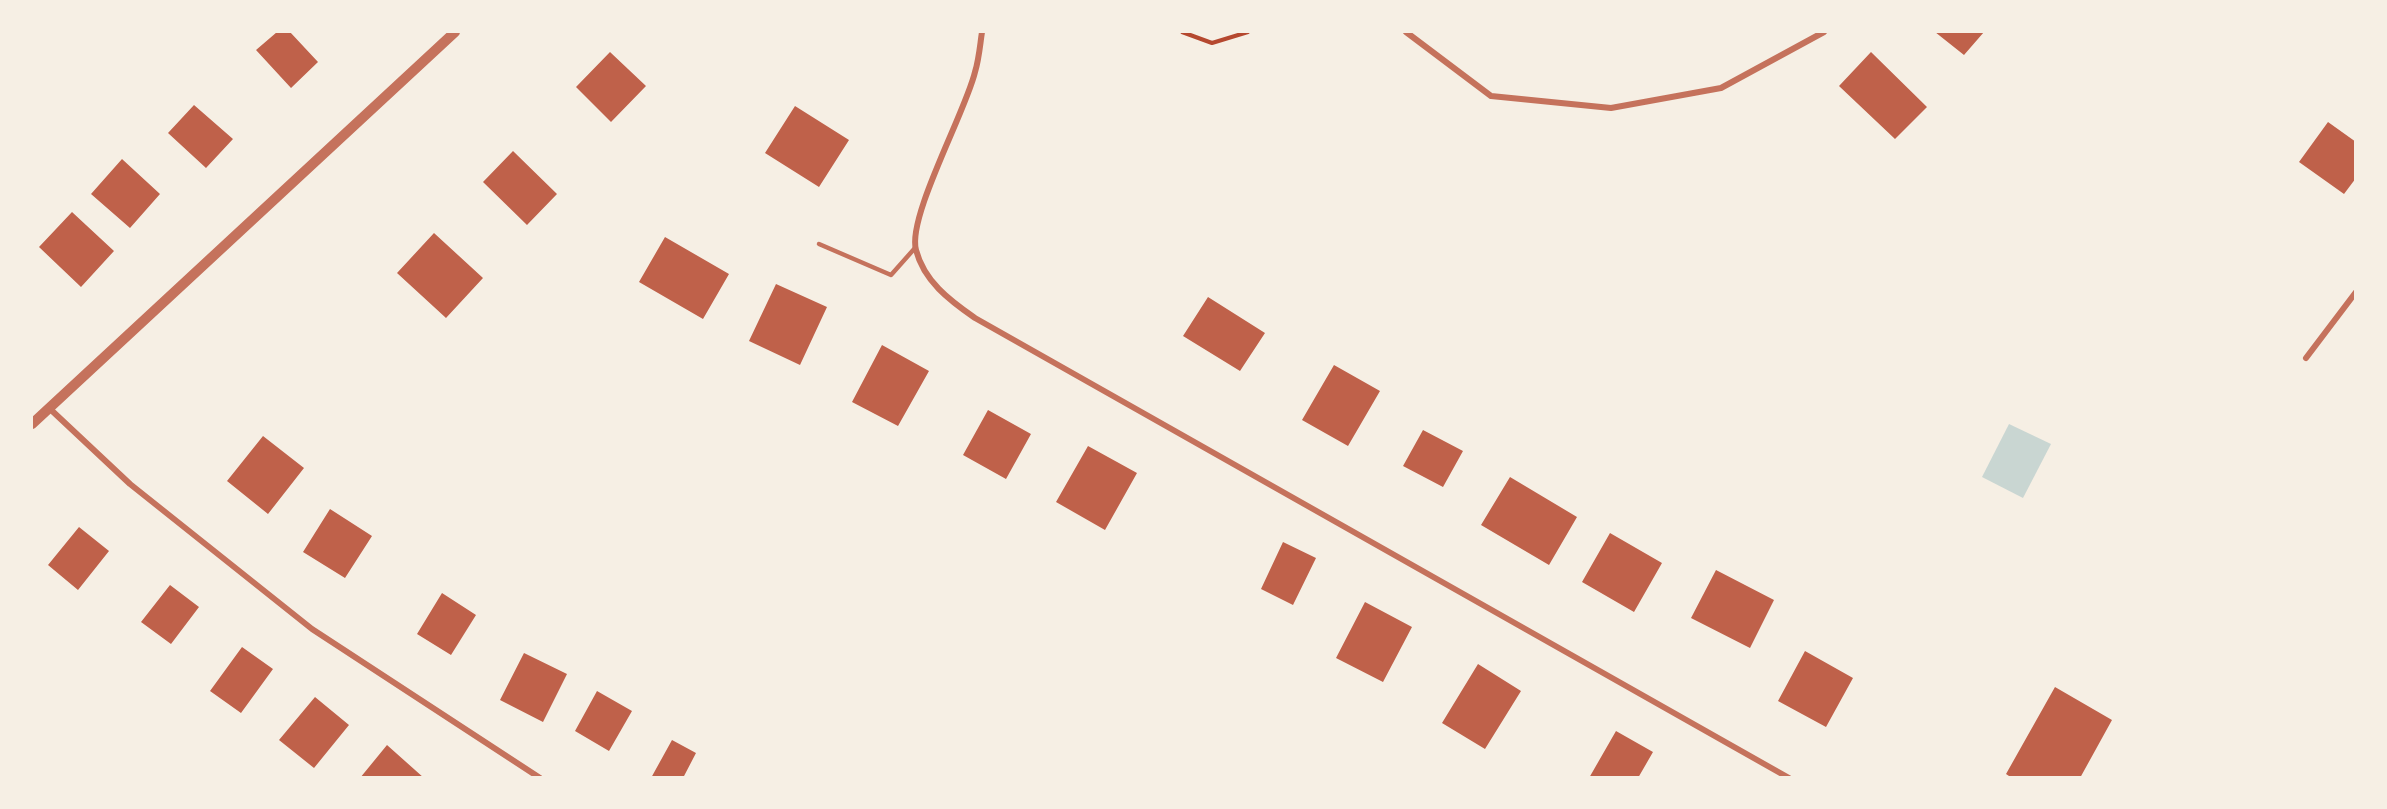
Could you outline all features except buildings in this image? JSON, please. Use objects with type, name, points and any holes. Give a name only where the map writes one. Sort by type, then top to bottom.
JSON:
[{"type":"street","points":[[32,424],[455,32]]},
{"type":"street","points":[[982,32],[975,73],[919,214],[915,248],[928,275],[946,298],[975,318],[1789,777]]},
{"type":"street","points":[[1406,32],[1491,96],[1611,108],[1721,88],[1824,32]]},
{"type":"street","points":[[2306,358],[2355,291]]},
{"type":"street","points":[[48,408],[130,484],[312,629],[540,777]]},
{"type":"lane","points":[[819,244],[891,275],[915,248]]},
{"type":"path","points":[[1182,32],[1212,43],[1248,32]]},
{"type":"shaded area","points":[[2009,424],[2051,444],[2023,498],[1982,477]]}]
